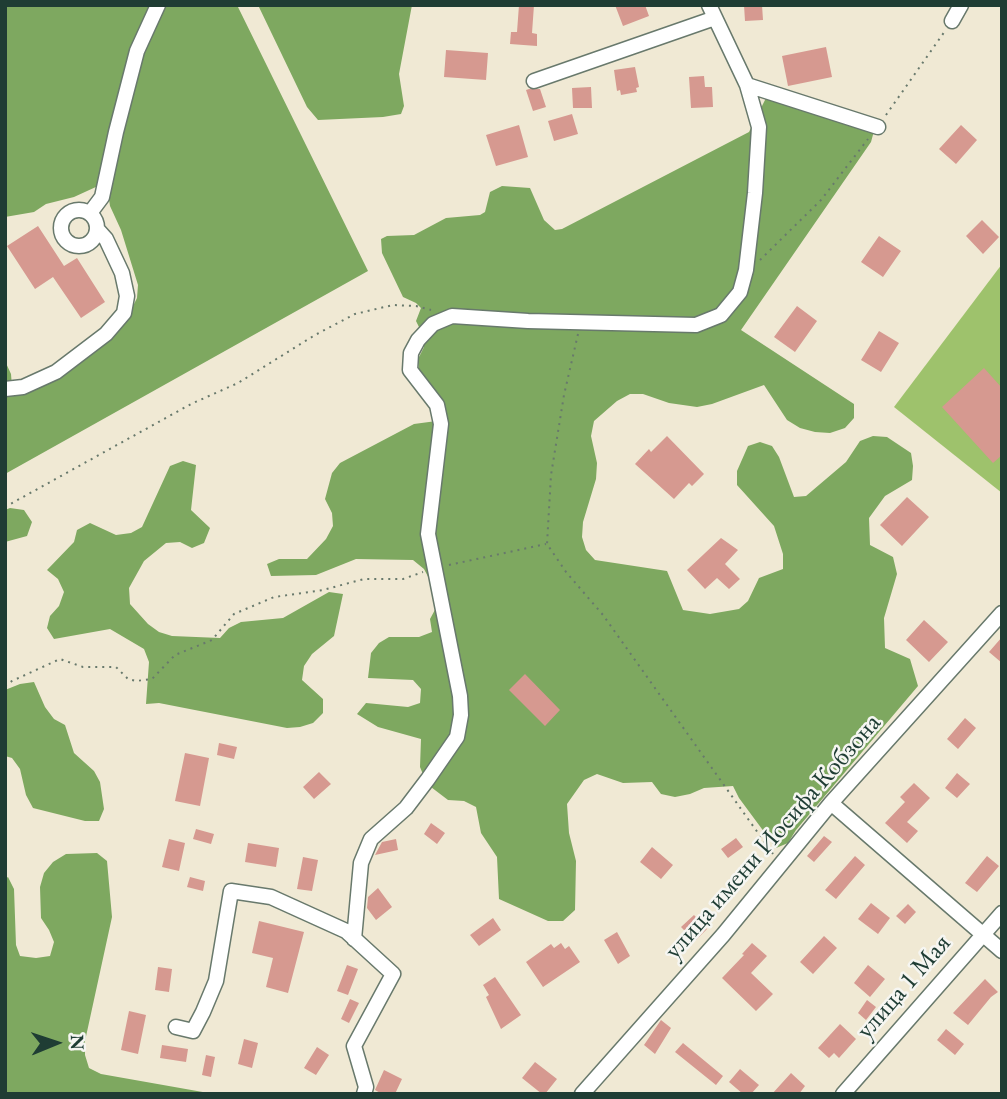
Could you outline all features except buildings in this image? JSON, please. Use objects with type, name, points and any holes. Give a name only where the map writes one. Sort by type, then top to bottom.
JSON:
[{"type":"street","points":[[90,213],[102,197],[137,51],[158,5]]},
{"type":"street","points":[[952,21],[961,5]]},
{"type":"street","points":[[354,939],[361,863],[372,839],[406,808],[457,737],[461,715],[460,696],[428,534],[441,424],[438,405],[410,370],[411,353],[418,340],[433,324],[452,316],[580,323],[696,325],[721,315],[740,292],[746,270],[757,168],[758,117],[747,85],[712,12],[534,81]]},
{"type":"street","points":[[747,85],[878,127]]},
{"type":"street","points":[[5,389],[23,387],[55,372],[106,334],[124,313],[127,296],[122,273],[106,239],[97,229],[94,218],[90,213],[75,210],[63,220],[63,235],[68,242],[83,245],[95,236],[97,229]]},
{"type":"street","name":"улица имени Иосифа Кобзона","points":[[582,1094],[723,935],[831,803],[1002,613]]},
{"type":"street","points":[[831,803],[1002,951]]},
{"type":"street","points":[[176,1027],[193,1031],[216,981],[232,891],[271,897],[346,931],[393,974],[354,1046],[366,1087],[364,1094]]},
{"type":"street","name":"улица 1 Мая","points":[[843,1094],[1002,913]]},
{"type":"path","points":[[758,262],[821,200],[878,127],[952,21]]},
{"type":"path","points":[[5,507],[191,404],[238,383],[315,335],[355,314],[393,305],[416,306],[452,316]]},
{"type":"path","points":[[580,323],[553,462],[547,544],[566,572],[603,615],[780,863]]},
{"type":"path","points":[[5,687],[12,681],[60,659],[83,667],[116,667],[128,679],[136,681],[152,679],[175,655],[212,640],[234,614],[274,597],[323,590],[364,579],[403,579],[434,569],[547,544]]},
{"type":"green space","points":[[5,5],[237,5],[368,271],[5,474],[5,361],[11,374],[12,387],[23,393],[125,322],[137,298],[138,285],[121,230],[110,206],[108,193],[98,186],[74,197],[46,204],[34,212],[5,217]]},
{"type":"green space","points":[[258,5],[412,5],[399,74],[404,106],[401,114],[318,120],[307,107]]},
{"type":"green space","points":[[767,96],[874,131],[871,142],[741,330],[854,404],[854,418],[845,428],[830,433],[800,428],[787,420],[764,385],[697,407],[669,403],[643,394],[630,394],[617,401],[594,421],[591,436],[597,463],[596,479],[583,522],[582,537],[586,550],[595,560],[667,571],[683,610],[710,614],[739,609],[748,601],[759,578],[783,569],[783,554],[774,526],[737,485],[737,471],[748,446],[760,442],[772,446],[794,497],[806,496],[846,462],[860,441],[873,436],[887,437],[911,453],[912,480],[885,496],[869,518],[870,545],[893,557],[897,574],[884,618],[885,648],[910,659],[918,686],[796,830],[788,843],[776,848],[733,786],[704,788],[675,797],[661,794],[652,782],[623,783],[597,774],[584,780],[567,804],[569,833],[576,861],[575,910],[563,921],[548,921],[499,899],[497,857],[481,833],[476,807],[464,801],[448,800],[427,784],[420,767],[421,739],[378,727],[357,714],[366,703],[408,707],[420,703],[421,689],[413,680],[368,678],[371,653],[379,643],[389,637],[419,637],[432,632],[430,619],[437,606],[436,592],[424,569],[413,560],[356,559],[316,575],[271,576],[267,564],[279,559],[307,559],[326,539],[333,526],[332,513],[325,499],[332,473],[340,463],[414,424],[444,420],[419,372],[418,359],[424,347],[422,333],[416,321],[421,308],[403,297],[382,253],[381,239],[387,236],[414,235],[446,218],[480,215],[485,212],[490,192],[502,186],[530,188],[544,220],[555,230],[562,229],[749,132]]},
{"type":"green space","points":[[1002,264],[1002,493],[894,407]]},
{"type":"green space","points":[[183,461],[196,465],[191,510],[210,528],[204,543],[192,548],[180,542],[166,543],[144,561],[129,588],[130,604],[159,632],[172,636],[220,638],[229,628],[241,622],[283,618],[329,592],[343,594],[334,636],[312,654],[304,666],[302,680],[323,699],[323,713],[313,723],[287,728],[159,703],[146,704],[149,662],[144,649],[110,629],[54,639],[47,628],[50,616],[59,606],[64,592],[58,579],[47,570],[74,542],[77,530],[90,523],[116,535],[131,533],[142,527],[170,466]]},
{"type":"green space","points":[[5,510],[24,510],[32,522],[27,536],[5,542]]},
{"type":"green space","points":[[34,682],[45,707],[54,719],[65,725],[74,753],[94,771],[100,782],[104,809],[99,821],[85,821],[33,808],[26,795],[20,769],[12,758],[5,756],[5,690]]},
{"type":"green space","points":[[97,853],[107,861],[112,917],[85,1041],[89,1068],[101,1074],[214,1094],[5,1094],[5,879],[8,877],[14,889],[16,945],[20,956],[50,956],[54,942],[41,918],[40,887],[44,873],[53,862],[66,854]]}]
